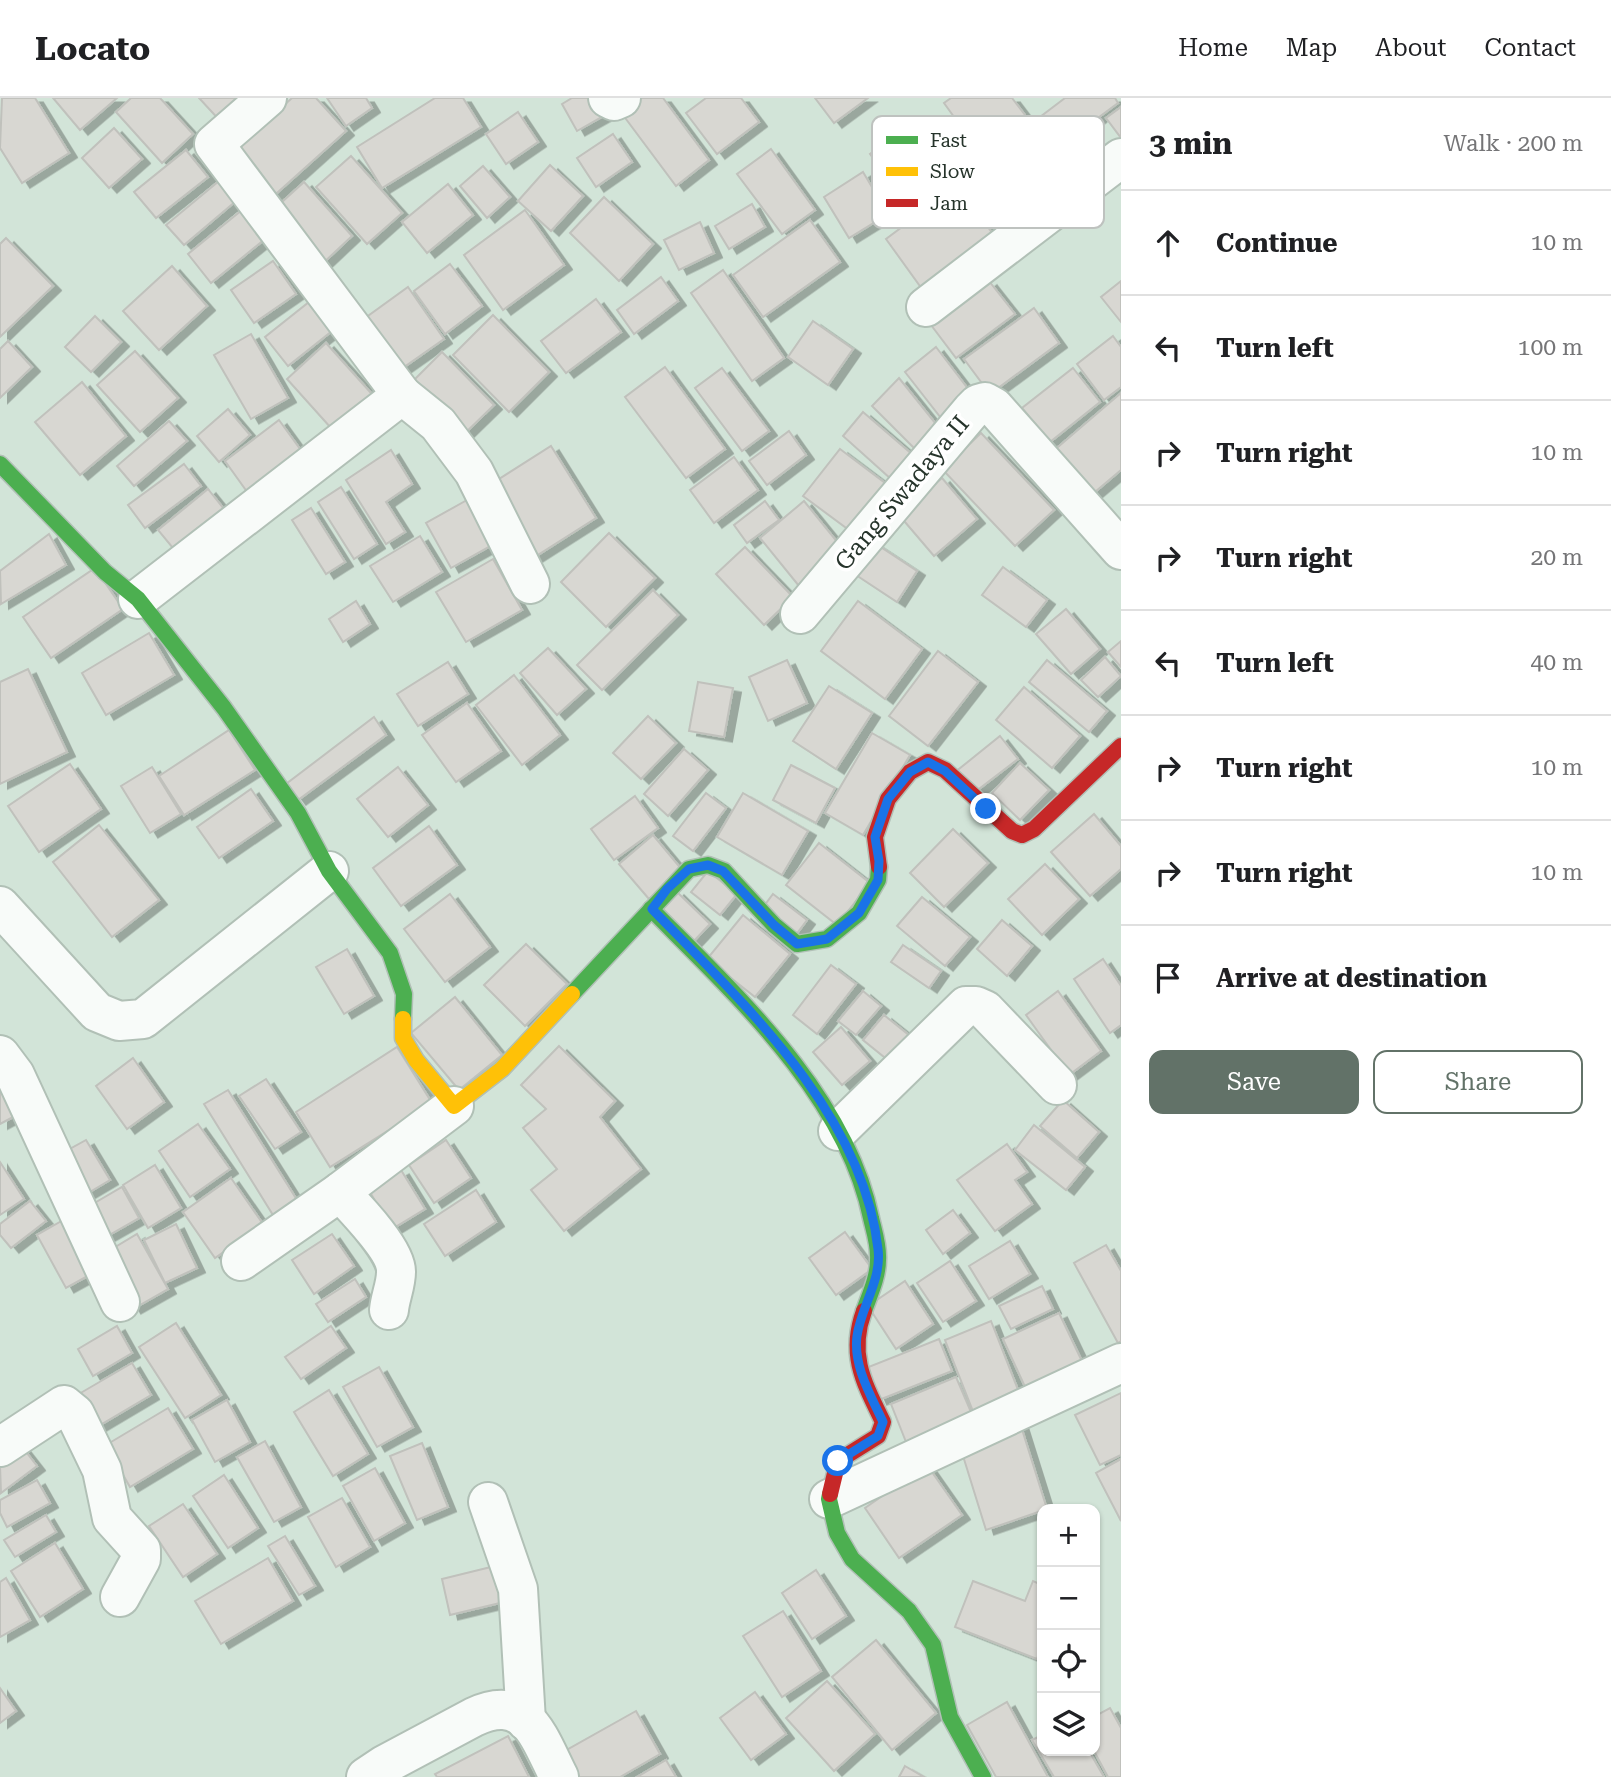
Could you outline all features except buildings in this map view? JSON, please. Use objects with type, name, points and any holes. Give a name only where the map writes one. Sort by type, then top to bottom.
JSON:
[{"type":"street","points":[[267,98],[214,144],[402,395],[438,424],[474,472],[530,584]]},
{"type":"street","points":[[608,98],[614,101],[621,98]]},
{"type":"street","points":[[1104,171],[1121,158]]},
{"type":"street","points":[[926,307],[1029,228]]},
{"type":"street","points":[[138,599],[402,395]]},
{"type":"street","name":"Gang Swadaya II","points":[[800,614],[925,464],[978,404],[985,402],[994,407],[1121,550]]},
{"type":"street","points":[[0,464],[105,572],[138,599],[224,708],[298,813],[329,871],[390,953],[404,994],[403,1038],[416,1060],[454,1106]]},
{"type":"street","points":[[241,1261],[340,1192],[502,1069],[652,909],[667,889],[689,869],[708,865],[723,871],[774,925],[797,944],[827,939],[859,913],[878,880],[879,861],[875,837],[888,799],[910,772],[928,762],[945,771],[1012,831],[1022,835],[1034,829],[1121,746]]},
{"type":"street","points":[[0,906],[97,1012],[118,1021],[143,1019],[329,871]]},
{"type":"street","points":[[652,909],[745,1005],[808,1081],[838,1131],[868,1198],[879,1251],[876,1276],[857,1335],[857,1350],[863,1378],[883,1422],[878,1436],[838,1461],[829,1499],[837,1533],[852,1559],[909,1611],[933,1645],[950,1717],[982,1777]]},
{"type":"street","points":[[838,1131],[966,1006],[985,1010],[1057,1085]]},
{"type":"street","points":[[0,1055],[15,1074],[120,1302]]},
{"type":"street","points":[[340,1192],[363,1217],[395,1262],[396,1274],[389,1310]]},
{"type":"street","points":[[829,1499],[1121,1363]]},
{"type":"street","points":[[0,1447],[64,1405],[75,1414],[102,1470],[112,1518],[141,1550],[141,1559],[120,1597]]},
{"type":"street","points":[[488,1502],[518,1589],[526,1721]]},
{"type":"street","points":[[366,1777],[488,1710],[504,1708],[514,1711],[535,1730],[559,1777]]},
{"type":"traffic: fast","points":[[0,464],[105,572],[138,599],[224,708],[298,813],[329,871],[390,953],[404,994],[403,1019]]},
{"type":"traffic: fast","points":[[572,994],[689,869],[708,865],[724,871],[774,925],[797,944],[827,939],[859,913],[878,880],[879,867]]},
{"type":"traffic: fast","points":[[651,909],[783,1049],[813,1089],[838,1130],[858,1173],[877,1244],[877,1273],[864,1311]]},
{"type":"traffic: fast","points":[[830,1494],[837,1533],[852,1559],[909,1611],[933,1645],[950,1717],[983,1777]]},
{"type":"traffic: slow","points":[[403,1019],[403,1038],[416,1060],[454,1106],[502,1069],[572,994]]},
{"type":"traffic: jam","points":[[879,867],[875,837],[888,799],[910,772],[928,762],[945,770],[1012,831],[1022,835],[1034,829],[1121,746]]},
{"type":"traffic: jam","points":[[830,1494],[838,1461],[878,1436],[883,1422],[860,1368],[858,1341],[864,1311]]},
{"type":"route","points":[[838,1461],[878,1436],[883,1422],[863,1378],[857,1350],[857,1335],[876,1276],[879,1251],[868,1198],[838,1131],[808,1081],[745,1005],[652,909],[667,889],[689,869],[708,865],[723,871],[774,925],[797,944],[827,939],[859,913],[878,880],[879,861],[875,837],[888,799],[910,772],[928,762],[945,771],[986,809]]}]
